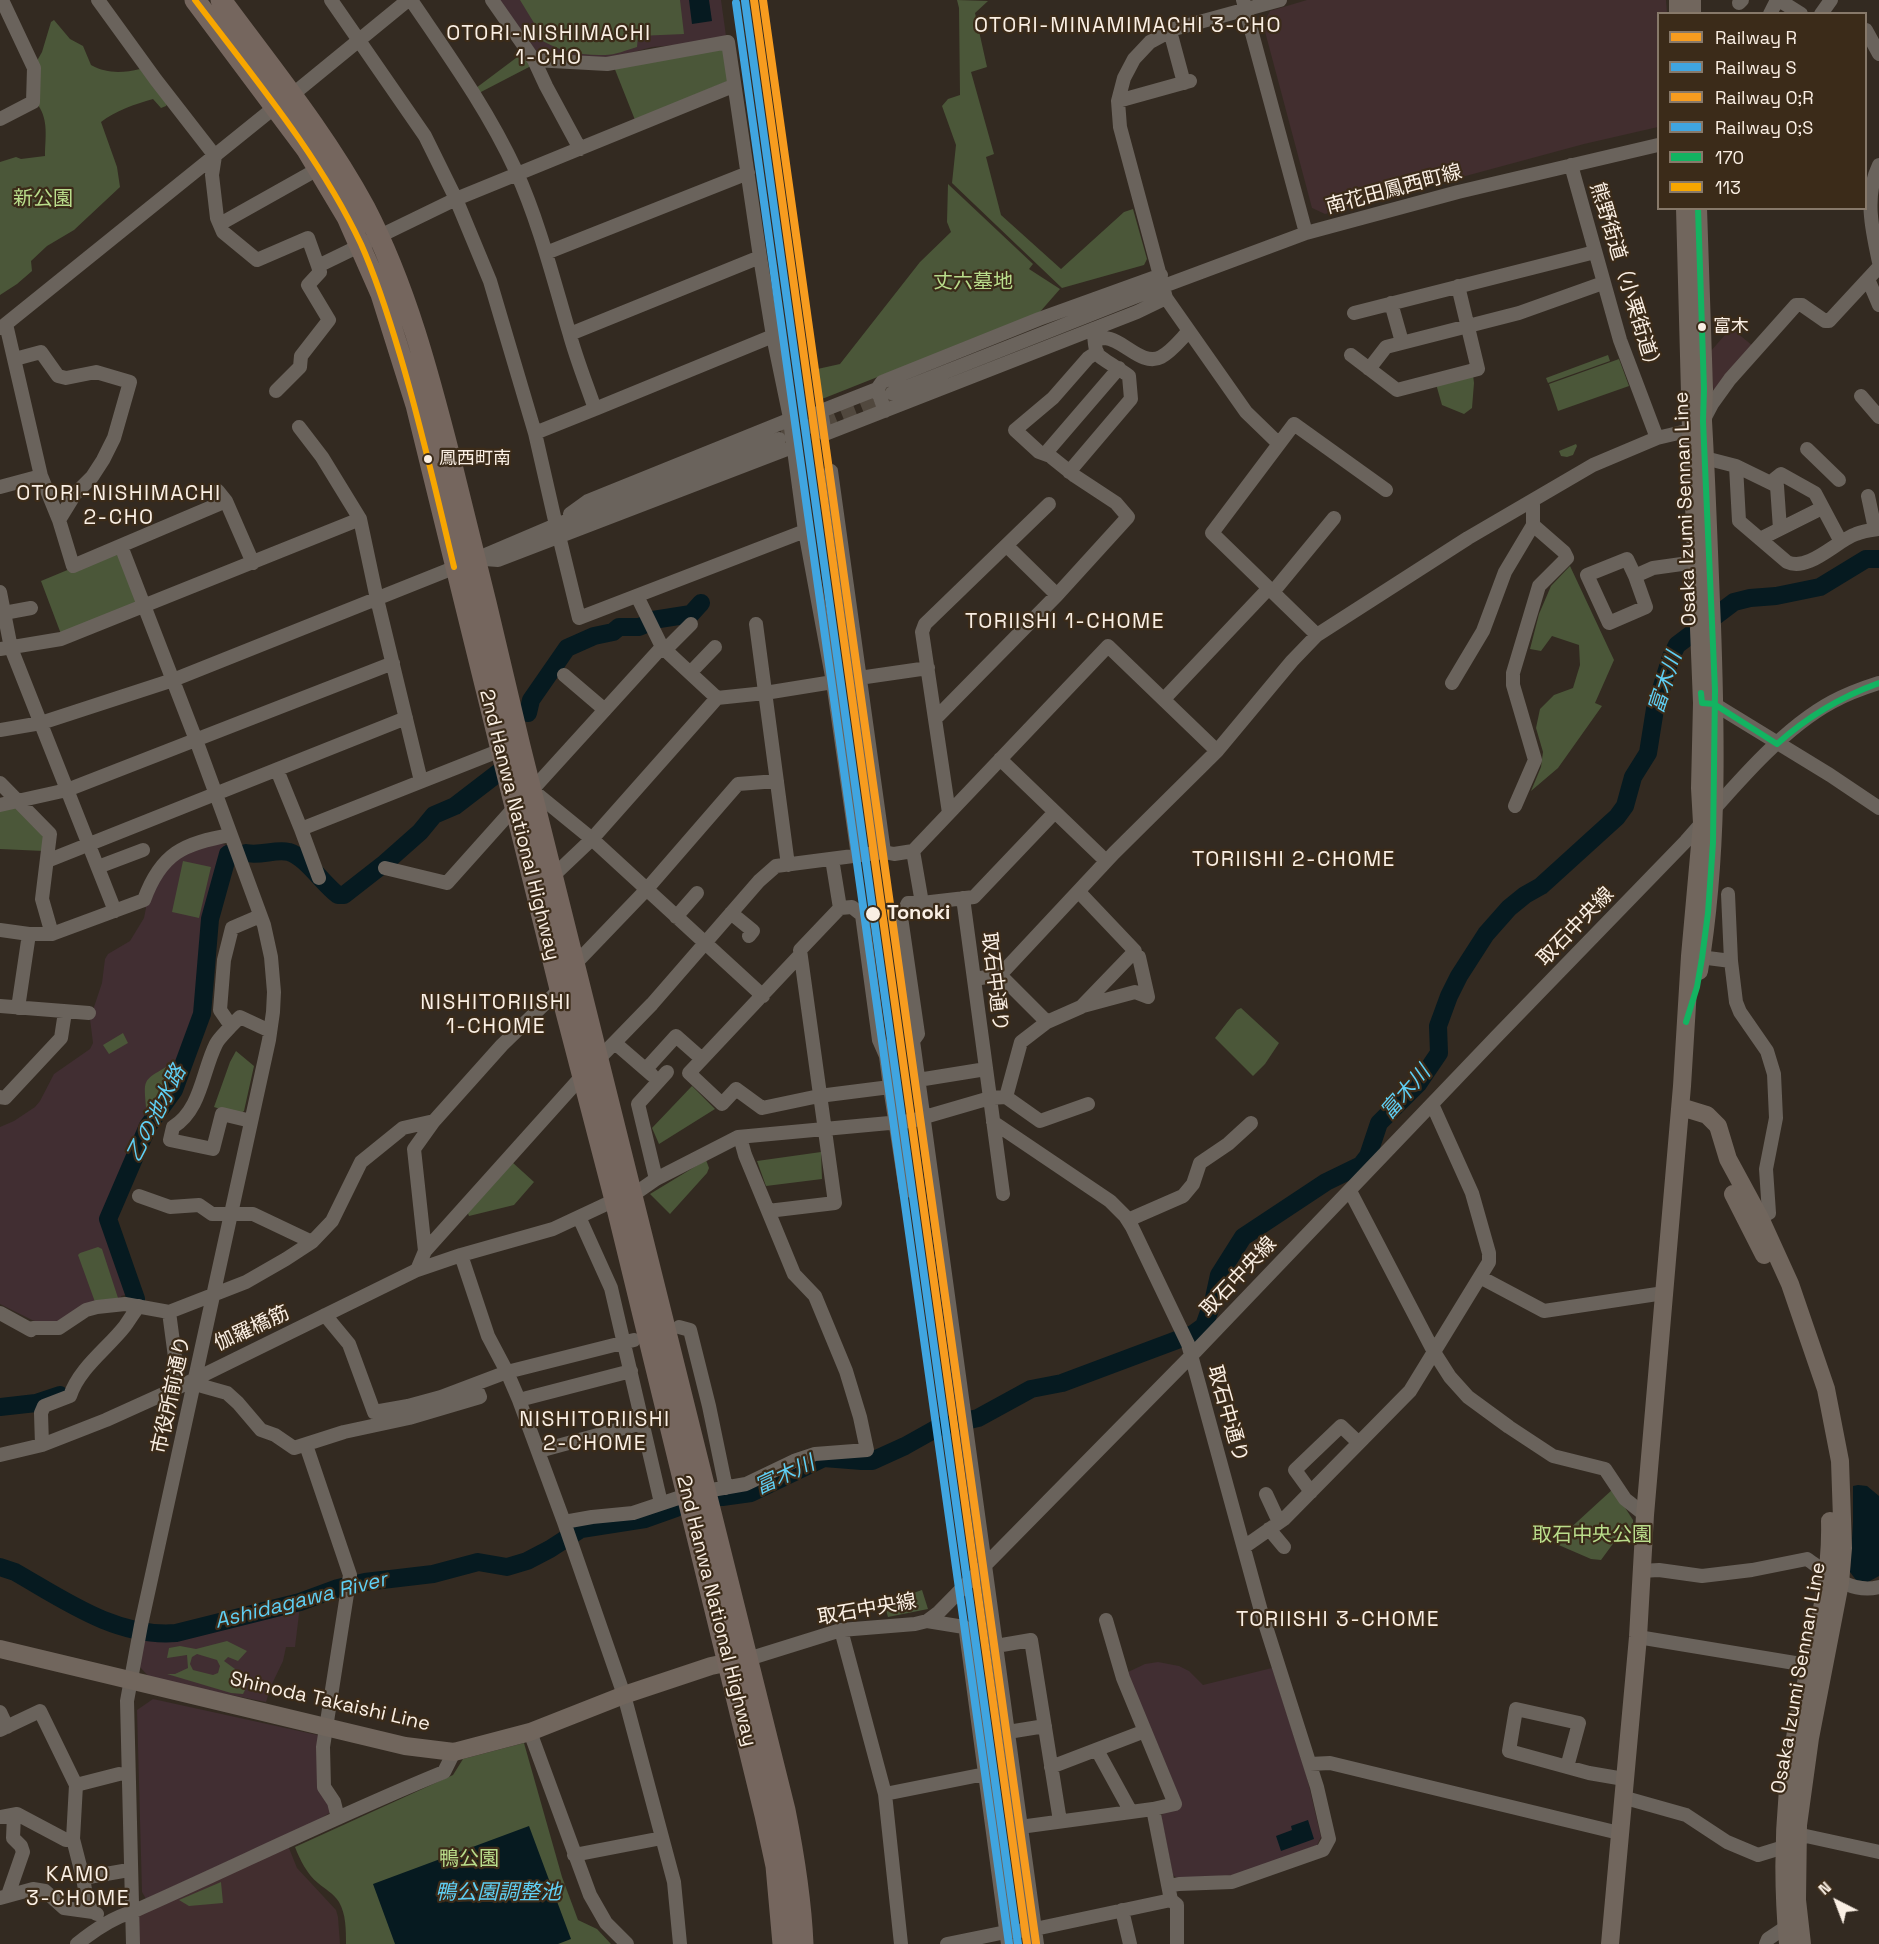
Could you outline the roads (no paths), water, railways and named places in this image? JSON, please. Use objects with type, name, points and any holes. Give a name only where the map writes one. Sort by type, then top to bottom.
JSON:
[{"type":"highway","name":"2nd Hanwa National Highway","points":[[195,0],[283,101],[322,139],[364,207],[381,294],[416,405],[454,567],[560,989],[583,1075],[624,1198],[707,1491],[776,1866],[783,1944]]},
{"type":"highway","name":"2nd Hanwa National Highway","points":[[221,0],[283,101],[307,150],[347,217],[370,242],[398,284],[432,392],[476,559],[599,1060],[624,1198]]},
{"type":"highway","name":"2nd Hanwa National Highway","points":[[738,1660],[785,1810],[801,1904],[803,1944]]},
{"type":"main road","name":"Osaka Izumi Sennan Line","points":[[1607,1942],[1638,1637],[1645,1515],[1686,1022],[1697,987],[1696,957],[1708,913],[1713,843],[1700,788],[1708,704],[1699,457],[1685,210]]},
{"type":"main road","name":"Osaka Izumi Sennan Line","points":[[1697,425],[1704,389],[1698,210]]},
{"type":"main road","name":"Osaka Izumi Sennan Line","points":[[1699,457],[1696,562],[1705,625]]},
{"type":"main road","name":"Osaka Izumi Sennan Line","points":[[1680,1114],[1707,1115],[1718,1126],[1728,1159],[1760,1218],[1791,1284],[1826,1389],[1840,1461],[1843,1548],[1833,1578],[1817,1666],[1810,1738],[1791,1844],[1787,1935]]},
{"type":"main road","name":"Osaka Izumi Sennan Line","points":[[1680,1114],[1700,1125],[1707,1133],[1718,1163],[1780,1289],[1817,1395],[1829,1464],[1833,1578]]},
{"type":"main road","name":"Shinoda Takaishi Line","points":[[0,1649],[405,1746],[454,1752],[530,1732],[624,1695],[711,1666],[738,1660]]},
{"type":"main road","name":"Osaka Izumi Sennan Line","points":[[1791,1844],[1802,1944]]},
{"type":"street","points":[[0,119],[33,102],[34,68],[2,0]]},
{"type":"street","points":[[98,0],[215,156],[212,175],[217,218],[223,232],[257,260],[308,238],[320,272],[308,285],[329,320],[301,356],[300,367],[276,391]]},
{"type":"street","points":[[331,0],[425,136],[456,199],[490,281],[535,433],[579,618],[805,531]]},
{"type":"street","points":[[253,563],[222,496],[121,546],[73,566],[59,520],[41,476],[15,359],[3,327],[409,0],[473,91],[517,174],[546,253],[595,409]]},
{"type":"street","points":[[492,0],[534,60],[580,149]]},
{"type":"street","points":[[1278,443],[1246,412],[1189,331],[1163,286],[1120,127],[1118,101],[1124,78],[1134,59],[1150,42],[1170,30],[1244,4],[1280,0]]},
{"type":"street","points":[[1778,0],[1798,12]]},
{"type":"street","points":[[1823,12],[1832,0]]},
{"type":"street","points":[[1244,4],[1306,233]]},
{"type":"street","points":[[1118,101],[1187,82],[1170,30]]},
{"type":"street","points":[[1867,32],[1879,54]]},
{"type":"street","points":[[534,60],[607,64],[728,42],[772,336],[795,446],[805,531],[833,682],[858,856]]},
{"type":"street","points":[[318,266],[456,199],[733,86]]},
{"type":"street","name":"南花田鳳西町線","points":[[892,393],[1163,286],[1306,233],[1458,192],[1657,145]]},
{"type":"street","name":"熊野街道（小栗街道）","points":[[1571,165],[1620,340],[1657,438]]},
{"type":"street","points":[[1879,165],[1872,180],[1870,209],[1879,262]]},
{"type":"street","points":[[220,224],[318,169]]},
{"type":"street","points":[[546,253],[748,173]]},
{"type":"street","points":[[1354,313],[1595,252]]},
{"type":"street","points":[[570,334],[760,257]]},
{"type":"street","points":[[974,979],[1000,975],[1106,861],[1217,751],[1292,661],[1317,635],[1468,538],[1593,465],[1657,438],[1697,425],[1730,379],[1797,305],[1802,305],[1825,321],[1829,321],[1879,267]]},
{"type":"street","points":[[1868,279],[1879,305]]},
{"type":"street","points":[[1370,369],[1386,347],[1519,313],[1603,283]]},
{"type":"street","points":[[935,719],[1057,595],[1128,517],[1116,503],[1069,472],[1050,456],[1039,452],[1015,430],[1053,399],[1088,358],[1095,340],[1163,286]]},
{"type":"street","points":[[1163,286],[1039,319],[882,382],[877,389],[821,411],[825,434],[885,411],[1095,340],[1107,338],[1144,357],[1154,359],[1161,357],[1189,331]]},
{"type":"street","points":[[1351,355],[1396,390],[1478,369],[1458,286]]},
{"type":"street","points":[[1391,303],[1402,342]]},
{"type":"street","points":[[535,433],[772,336]]},
{"type":"street","points":[[1069,472],[1131,399],[1129,376],[1100,358],[1095,340]]},
{"type":"street","points":[[15,359],[41,352],[58,376],[66,378],[96,372],[130,382],[114,438],[92,477],[75,494],[59,520]]},
{"type":"street","points":[[1045,454],[1119,368]]},
{"type":"street","points":[[877,389],[885,411]]},
{"type":"street","points":[[1861,396],[1879,417]]},
{"type":"street","points":[[557,530],[588,501],[790,419]]},
{"type":"street","points":[[1317,635],[1212,533],[1294,424],[1386,490]]},
{"type":"street","points":[[299,427],[322,457],[360,519],[376,599],[421,781]]},
{"type":"street","points":[[0,730],[41,723],[173,680],[454,567],[476,559],[498,560],[557,530],[779,439]]},
{"type":"street","points":[[557,530],[795,446]]},
{"type":"street","points":[[1807,449],[1843,478],[1815,493]]},
{"type":"street","points":[[1699,457],[1736,466],[1777,486],[1780,530]]},
{"type":"street","points":[[1736,466],[1739,521],[1793,565],[1811,560],[1854,534],[1877,529],[1868,496]]},
{"type":"street","points":[[831,471],[884,852]]},
{"type":"street","points":[[1771,482],[1781,474],[1815,493],[1841,542]]},
{"type":"street","points":[[0,487],[41,476]]},
{"type":"street","points":[[1452,683],[1483,631],[1505,572],[1533,525],[1533,501]]},
{"type":"street","points":[[949,813],[922,632],[925,624],[1049,504]]},
{"type":"street","points":[[1760,539],[1822,508]]},
{"type":"street","points":[[1164,699],[1271,590],[1334,518]]},
{"type":"street","points":[[6,649],[61,639],[360,519]]},
{"type":"street","points":[[1515,806],[1535,760],[1513,685],[1513,674],[1539,586],[1567,558],[1564,552],[1533,525]]},
{"type":"street","name":"市役所前通り","points":[[121,546],[196,740],[260,916],[271,957],[273,1012],[140,1630],[127,1701],[133,1944]]},
{"type":"street","points":[[1007,546],[1057,595]]},
{"type":"street","points":[[1628,559],[1635,576],[1646,607],[1609,623],[1587,575],[1628,559]]},
{"type":"street","points":[[1635,576],[1653,568],[1696,562]]},
{"type":"street","points":[[0,592],[6,649],[41,723],[114,910]]},
{"type":"street","points":[[637,596],[664,648],[717,698]]},
{"type":"street","points":[[4,613],[31,608]]},
{"type":"street","points":[[691,624],[664,648],[532,790],[592,839],[763,996]]},
{"type":"street","points":[[756,624],[788,865]]},
{"type":"street","points":[[417,1270],[425,1251],[583,1075],[652,1004],[759,881],[776,866],[884,852],[894,854],[913,851],[1108,646],[1217,751]]},
{"type":"street","points":[[690,673],[715,647]]},
{"type":"street","points":[[0,805],[67,790],[393,663]]},
{"type":"street","points":[[859,678],[928,668]]},
{"type":"street","points":[[564,675],[605,710]]},
{"type":"street","points":[[553,876],[592,839],[717,698],[833,682]]},
{"type":"street","name":"取石中央線","points":[[738,1660],[842,1630],[915,1624],[927,1621],[939,1612],[984,1563],[1191,1356],[1777,744],[1799,723],[1832,702],[1879,683]]},
{"type":"street","points":[[1708,704],[1830,775],[1879,808]]},
{"type":"street","points":[[47,861],[406,718]]},
{"type":"street","points":[[301,829],[501,750]]},
{"type":"street","points":[[1000,759],[1106,861]]},
{"type":"street","points":[[277,770],[319,878]]},
{"type":"street","points":[[575,964],[646,890],[738,784],[777,781]]},
{"type":"street","points":[[0,783],[50,834],[42,899],[52,934]]},
{"type":"street","points":[[385,868],[447,883],[515,807]]},
{"type":"street","points":[[1038,1944],[923,1118],[914,1041],[918,1034],[901,917],[908,903],[974,897],[1054,813]]},
{"type":"street","points":[[0,930],[28,934],[52,934],[144,900],[149,884],[159,867],[175,854],[199,841],[231,835]]},
{"type":"street","points":[[98,867],[143,850]]},
{"type":"street","points":[[913,851],[922,903]]},
{"type":"street","points":[[832,859],[840,908]]},
{"type":"street","points":[[1078,892],[1135,951],[1081,1006]]},
{"type":"street","points":[[676,917],[697,893]]},
{"type":"street","points":[[1728,894],[1731,961],[1736,1002],[1740,1012],[1767,1051],[1774,1074],[1776,1118],[1766,1169],[1769,1213],[1760,1218]]},
{"type":"street","name":"取石中通り","points":[[947,1944],[1008,1939],[1035,1929],[1122,1910],[1170,1893],[1179,1884],[1232,1882],[1323,1850],[1329,1839],[1310,1764],[1261,1611],[1184,1336],[1128,1220],[1110,1201],[993,1122],[963,898]]},
{"type":"street","points":[[768,1211],[835,1203],[800,950],[840,908],[852,907],[861,915],[879,1040],[886,1056],[906,1191]]},
{"type":"street","points":[[731,913],[753,931]]},
{"type":"street","points":[[231,1026],[220,1010],[224,960],[232,928],[260,916]]},
{"type":"street","points":[[18,1008],[28,934]]},
{"type":"street","points":[[800,955],[689,1073],[722,1104],[736,1089],[762,1108],[819,1096],[890,1087]]},
{"type":"street","points":[[1006,1097],[1021,1042],[1047,1022],[1081,1006],[1135,992],[1148,997],[1139,957]]},
{"type":"street","points":[[1696,957],[1731,961]]},
{"type":"street","points":[[1000,975],[1047,1022]]},
{"type":"street","points":[[425,1251],[414,1149],[434,1121],[502,1045],[560,989]]},
{"type":"street","points":[[0,1006],[89,1013]]},
{"type":"street","points":[[0,1096],[5,1098],[61,1038],[65,1012]]},
{"type":"street","points":[[251,1121],[222,1114],[213,1149],[170,1140],[173,1127],[184,1120],[199,1093],[216,1042],[240,1017],[270,1032]]},
{"type":"street","points":[[646,1069],[676,1036],[702,1059]]},
{"type":"street","points":[[615,1043],[646,1069],[663,1077],[638,1104],[656,1179]]},
{"type":"street","points":[[918,1080],[986,1069]]},
{"type":"street","points":[[568,1531],[592,1517],[633,1513],[707,1491],[746,1484],[794,1461],[815,1454],[867,1450],[846,1371],[814,1296],[794,1274],[745,1155],[740,1137],[923,1118],[990,1098],[1006,1097],[1040,1121],[1088,1104]]},
{"type":"street","points":[[1244,1548],[1274,1526],[1311,1492],[1410,1391],[1489,1262],[1489,1253],[1472,1194],[1432,1104]]},
{"type":"street","points":[[0,1314],[31,1330],[33,1328],[59,1328],[86,1310],[132,1305],[169,1312],[246,1282],[312,1242],[332,1221],[361,1162],[403,1128],[434,1121]]},
{"type":"street","points":[[993,1122],[1003,1194]]},
{"type":"street","points":[[1128,1220],[1183,1196],[1193,1184],[1200,1163],[1228,1144],[1251,1123]]},
{"type":"street","name":"伽羅橋筋","points":[[0,1455],[42,1444],[106,1420],[179,1387],[417,1270],[553,1229],[624,1198],[656,1179],[740,1137]]},
{"type":"street","points":[[1350,1191],[1434,1352],[1450,1377],[1468,1397],[1553,1456],[1605,1469],[1625,1499],[1645,1515]]},
{"type":"street","points":[[139,1196],[170,1207],[199,1205],[212,1214],[253,1214],[312,1242]]},
{"type":"street","points":[[579,1217],[611,1288],[630,1341],[632,1371],[661,1503]]},
{"type":"street","points":[[461,1255],[482,1321],[519,1400],[568,1531],[624,1695],[674,1882],[680,1944]]},
{"type":"street","points":[[1480,1277],[1544,1311],[1664,1293]]},
{"type":"street","points":[[42,1444],[41,1413],[44,1406],[70,1396],[81,1376],[126,1325],[132,1305]]},
{"type":"street","points":[[169,1312],[179,1387]]},
{"type":"street","points":[[325,1315],[349,1344],[374,1412],[441,1397],[507,1372],[630,1341]]},
{"type":"street","points":[[679,1327],[690,1330],[709,1406],[707,1491]]},
{"type":"street","points":[[519,1400],[632,1371]]},
{"type":"street","points":[[196,1377],[202,1386],[227,1394],[238,1403],[261,1430],[276,1435],[294,1448],[344,1432],[409,1418],[480,1397],[475,1384]]},
{"type":"street","points":[[538,1451],[642,1423]]},
{"type":"street","points":[[1311,1492],[1295,1470],[1341,1426],[1359,1443]]},
{"type":"street","points":[[306,1445],[350,1575],[323,1747],[324,1787],[334,1802],[338,1818]]},
{"type":"street","points":[[1266,1494],[1274,1526],[1284,1547]]},
{"type":"street","points":[[1641,1571],[1659,1570],[1702,1576],[1752,1570],[1807,1559],[1833,1578],[1868,1589],[1879,1587]]},
{"type":"street","points":[[1020,1827],[1175,1804],[1123,1678],[1106,1620]]},
{"type":"street","points":[[927,1621],[964,1627],[966,1632],[1008,1939]]},
{"type":"street","points":[[842,1630],[885,1794],[901,1944]]},
{"type":"street","points":[[1638,1637],[1817,1666]]},
{"type":"street","points":[[996,1646],[1031,1640],[1060,1821]]},
{"type":"street","points":[[1567,1767],[1579,1723],[1516,1708],[1509,1751],[1567,1767],[1589,1773],[1686,1815],[1727,1842],[1758,1855],[1791,1844],[1806,1836],[1879,1852]]},
{"type":"street","points":[[0,1712],[4,1728],[40,1712],[76,1785],[73,1839],[87,1901],[93,1912],[108,1923]]},
{"type":"street","points":[[1008,1732],[1045,1726]]},
{"type":"street","points":[[1051,1767],[1145,1731]]},
{"type":"street","points":[[530,1732],[574,1855],[597,1910],[606,1923],[627,1944]]},
{"type":"street","points":[[1097,1750],[1131,1812]]},
{"type":"street","points":[[78,1944],[122,1915],[389,1794],[444,1772],[454,1752]]},
{"type":"street","points":[[1310,1764],[1330,1763],[1619,1833]]},
{"type":"street","points":[[76,1785],[119,1774]]},
{"type":"street","points":[[885,1794],[985,1774]]},
{"type":"street","points":[[1153,1809],[1170,1893],[1177,1905],[1177,1944]]},
{"type":"street","points":[[4,1896],[22,1852],[21,1846],[13,1838],[7,1816],[17,1814],[66,1840],[73,1839]]},
{"type":"street","points":[[574,1855],[662,1838]]},
{"type":"street","points":[[83,1878],[123,1871]]},
{"type":"street","points":[[4,1896],[33,1889],[45,1891],[64,1908],[93,1912]]},
{"type":"street","points":[[1122,1910],[1130,1944]]},
{"type":"street","points":[[1766,1944],[1768,1939],[1787,1935]]},
{"type":"water","points":[[689,0],[709,0],[712,21],[692,24]]},
{"type":"water","points":[[1853,1486],[1867,1486],[1879,1496],[1879,1576],[1868,1582],[1856,1580],[1850,1572]]},
{"type":"water","points":[[1308,1820],[1314,1839],[1281,1851],[1276,1836],[1292,1830],[1291,1826]]},
{"type":"water","name":"鴨公園調整池","points":[[529,1826],[571,1939],[558,1944],[395,1944],[373,1884]]},
{"type":"waterway","name":"富木川","points":[[722,1497],[751,1493],[824,1458],[872,1461],[939,1427],[978,1418],[1031,1389],[1062,1383],[1193,1334],[1204,1326],[1219,1275],[1243,1237],[1326,1182],[1361,1165],[1368,1156],[1379,1123],[1418,1084],[1439,1053],[1438,1026],[1449,996],[1486,934],[1509,908],[1541,886],[1617,817],[1625,806],[1633,777],[1648,753],[1655,709],[1677,645],[1734,602],[1820,587],[1866,559],[1879,559]]},
{"type":"waterway","name":"乙の池水路","points":[[653,620],[691,614],[701,603]]},
{"type":"waterway","name":"乙の池水路","points":[[528,713],[531,700],[567,648],[594,636],[613,632],[619,627],[644,625]]},
{"type":"waterway","name":"乙の池水路","points":[[246,853],[289,852],[302,859],[338,895],[344,895],[420,832],[434,815],[455,806],[498,773]]},
{"type":"waterway","name":"乙の池水路","points":[[136,1299],[108,1219],[148,1126],[174,1090],[202,1014],[210,919],[228,854]]},
{"type":"waterway","name":"乙の池水路","points":[[0,1407],[36,1403],[60,1395]]},
{"type":"waterway","name":"Ashidagawa River","points":[[0,1567],[15,1572],[72,1605],[112,1623],[133,1630],[176,1633],[300,1602],[338,1588],[365,1582],[433,1574],[478,1562],[507,1567],[527,1561],[581,1529],[645,1519],[676,1508]]},
{"type":"tunnel","points":[[783,437],[890,394]]},
{"type":"rail line","name":"R","points":[[754,0],[1027,1944]]},
{"type":"rail line","name":"O;R","points":[[763,0],[1036,1943]]},
{"type":"rail line","name":"S","points":[[745,1],[1018,1944]]},
{"type":"rail line","name":"O;S","points":[[736,3],[1009,1944]]},
{"type":"place","name":"富木","points":[[1702,327]]},
{"type":"place","name":"鳳西町南","points":[[428,459]]},
{"type":"place","name":"Tonoki","points":[[873,914]]},
{"type":"district","name":"OTORI-MINAMIMACHI 3-CHO","points":[[1128,26]]},
{"type":"district","name":"OTORI-NISHIMACHI 1-CHO","points":[[549,46]]},
{"type":"district","name":"OTORI-NISHIMACHI 2-CHO","points":[[119,506]]},
{"type":"district","name":"TORIISHI 1-CHOME","points":[[1065,622]]},
{"type":"district","name":"TORIISHI 2-CHOME","points":[[1294,860]]},
{"type":"district","name":"NISHITORIISHI 1-CHOME","points":[[496,1015]]},
{"type":"district","name":"NISHITORIISHI 2-CHOME","points":[[595,1432]]},
{"type":"district","name":"TORIISHI 3-CHOME","points":[[1338,1620]]},
{"type":"district","name":"KAMO 3-CHOME","points":[[78,1887]]},
{"type":"park label","name":"新公園","points":[[43,200]]},
{"type":"park label","name":"丈六墓地","points":[[973,283]]},
{"type":"park label","name":"取石中央公園","points":[[1592,1536]]},
{"type":"park label","name":"鴨公園","points":[[469,1860]]}]
